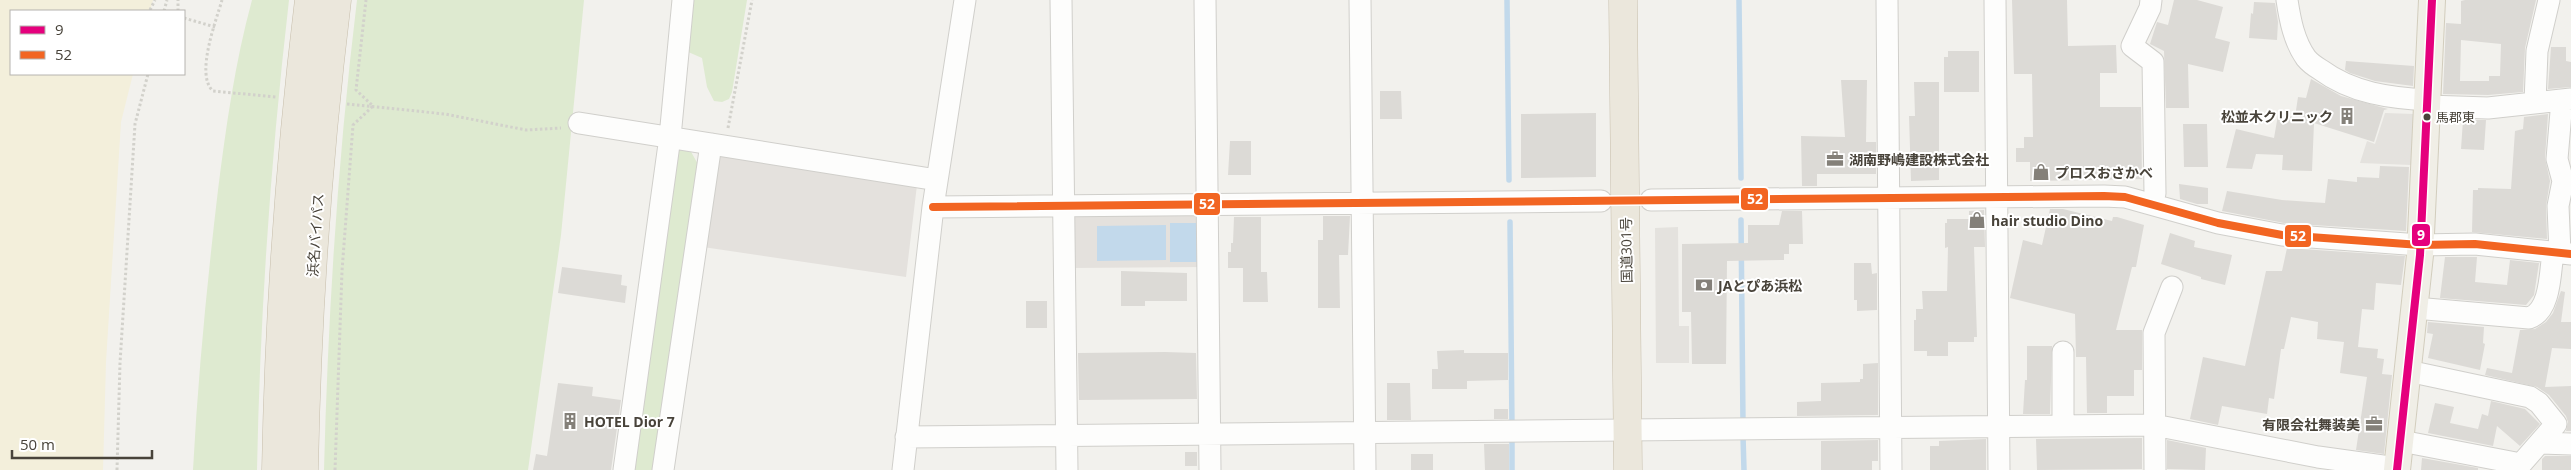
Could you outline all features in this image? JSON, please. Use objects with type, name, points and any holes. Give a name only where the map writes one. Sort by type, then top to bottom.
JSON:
[{"type":"highway","name":"浜名バイパス","points":[[276,470],[284,258],[291,167],[309,0]]},
{"type":"highway","name":"浜名バイパス","points":[[304,470],[313,249],[325,106],[337,0]]},
{"type":"highway","name":"国道301号","points":[[1623,0],[1628,470]]},
{"type":"main road","points":[[2397,469],[2420,245],[2432,0]]},
{"type":"street","points":[[624,470],[670,137],[683,0]]},
{"type":"street","points":[[904,470],[906,437],[933,207],[965,0]]},
{"type":"street","points":[[1061,0],[1067,470]]},
{"type":"street","points":[[1205,0],[1210,470]]},
{"type":"street","points":[[1360,0],[1365,470]]},
{"type":"street","points":[[1887,0],[1891,470]]},
{"type":"street","points":[[1995,0],[1999,470]]},
{"type":"street","points":[[2150,0],[2150,8],[2132,46],[2153,62],[2155,193],[2153,203]]},
{"type":"street","points":[[2287,0],[2296,40],[2307,60],[2340,82],[2370,94],[2427,103],[2488,108],[2566,100],[2556,159],[2563,181],[2558,206],[2561,253],[2539,313],[2529,318],[2415,308]]},
{"type":"street","points":[[2535,103],[2537,51],[2549,0]]},
{"type":"street","points":[[579,123],[937,180]]},
{"type":"street","points":[[663,470],[718,145]]},
{"type":"street","points":[[1651,200],[2125,197],[2248,230],[2315,238],[2420,245],[2475,244],[2561,253]]},
{"type":"street","points":[[1468,202],[1481,214],[1625,200],[1766,211],[1779,199]]},
{"type":"street","points":[[933,207],[1601,200]]},
{"type":"street","points":[[2155,470],[2154,333],[2172,287]]},
{"type":"street","points":[[2062,352],[2063,426]]},
{"type":"street","points":[[2401,441],[2522,467],[2556,424],[2547,411],[2530,397],[2408,371]]},
{"type":"street","points":[[906,437],[2154,425],[2318,457],[2397,469]]},
{"type":"street","points":[[2541,443],[2571,444]]},
{"type":"path","points":[[150,10],[155,0]]},
{"type":"path","points":[[222,0],[205,68],[210,88],[213,91],[280,97]]},
{"type":"path","points":[[366,0],[356,90],[373,106]]},
{"type":"path","points":[[718,145],[740,72],[752,0]]},
{"type":"path","points":[[185,18],[215,27]]},
{"type":"path","points":[[117,470],[120,363],[135,124],[148,75]]},
{"type":"path","points":[[344,104],[446,114],[526,130],[554,129],[579,123]]},
{"type":"path","points":[[335,470],[342,271],[354,125],[373,106]]},
{"type":"shaded area","points":[[2385,113],[2414,114],[2411,165],[2360,163],[2367,141],[2375,144]]},
{"type":"shaded area","points":[[717,153],[917,185],[906,277],[703,247]]},
{"type":"shaded area","points":[[1203,215],[1204,267],[1072,268],[1072,216]]},
{"type":"shaded area","points":[[1678,227],[1679,326],[1689,326],[1689,363],[1656,363],[1655,228]]},
{"type":"green space","points":[[252,0],[289,0],[267,235],[257,470],[193,470],[203,330],[218,190],[236,71]]},
{"type":"green space","points":[[357,0],[584,0],[561,235],[528,470],[324,470],[328,352],[335,235],[344,117]]},
{"type":"green space","points":[[689,0],[747,0],[732,92],[729,99],[722,102],[714,101],[707,87],[702,58],[686,51]]},
{"type":"green space","points":[[676,149],[690,150],[699,166],[656,470],[630,470]]},
{"type":"sand","points":[[0,0],[153,0],[150,10],[10,10],[10,75],[133,75],[121,122],[106,362],[103,470],[0,470]]},
{"type":"water","points":[[1170,223],[1198,223],[1198,262],[1170,262]]},
{"type":"water","points":[[1166,225],[1166,260],[1097,261],[1097,226]]},
{"type":"building","points":[[2012,0],[2067,0],[2068,46],[2116,45],[2117,73],[2100,73],[2100,107],[2141,107],[2142,179],[2030,181],[2030,162],[2016,162],[2016,148],[2024,148],[2024,137],[2033,137],[2032,74],[2014,74]]},
{"type":"building","points":[[2174,0],[2197,0],[2223,7],[2215,38],[2230,42],[2223,72],[2188,64],[2189,108],[2166,108],[2164,51],[2150,44],[2157,22],[2168,25]]},
{"type":"building","points":[[2536,0],[2525,48],[2523,92],[2488,95],[2443,94],[2446,23],[2461,24],[2461,1]],"holes":[[[2461,40],[2501,44],[2500,76],[2489,76],[2489,81],[2460,81]]]},
{"type":"building","points":[[2254,2],[2275,3],[2278,22],[2277,40],[2249,38]]},
{"type":"building","points":[[2551,47],[2566,47],[2566,61],[2571,62],[2571,87],[2548,89]]},
{"type":"building","points":[[1948,51],[1979,51],[1979,92],[1944,92],[1944,57],[1948,57]]},
{"type":"building","points":[[2346,61],[2414,66],[2413,86],[2375,81],[2350,73],[2345,70]]},
{"type":"building","points":[[2311,79],[2341,96],[2388,109],[2384,110],[2374,142],[2314,123],[2312,171],[2282,170],[2283,155],[2256,154],[2252,169],[2226,168],[2236,129],[2274,138],[2278,115],[2295,117],[2298,97],[2306,98]]},
{"type":"building","points":[[1841,80],[1867,80],[1866,142],[1876,142],[1876,174],[1817,174],[1817,186],[1802,186],[1801,136],[1845,137]]},
{"type":"building","points":[[1914,82],[1939,82],[1939,180],[1911,181],[1909,116],[1915,116]]},
{"type":"building","points":[[1380,91],[1401,91],[1402,119],[1380,119]]},
{"type":"building","points":[[1596,113],[1596,177],[1521,178],[1521,114]]},
{"type":"building","points":[[2548,114],[2545,158],[2550,181],[2546,206],[2547,239],[2472,232],[2473,190],[2478,190],[2478,188],[2511,189],[2515,131],[2523,129],[2524,117]]},
{"type":"building","points":[[2463,120],[2486,120],[2484,150],[2461,149]]},
{"type":"building","points":[[2183,124],[2207,124],[2208,167],[2184,167]]},
{"type":"building","points":[[1230,141],[1251,141],[1251,175],[1228,175]]},
{"type":"building","points":[[2380,166],[2409,167],[2406,231],[2284,223],[2222,211],[2227,191],[2282,200],[2325,203],[2328,179],[2357,182],[2357,177],[2379,178]]},
{"type":"building","points":[[2179,184],[2208,188],[2208,204],[2197,204],[2180,199]]},
{"type":"building","points":[[2050,209],[2063,209],[2112,221],[2113,217],[2117,217],[2144,225],[2136,267],[2132,267],[2116,330],[2142,330],[2142,370],[2134,370],[2134,396],[2107,396],[2107,413],[2087,413],[2086,357],[2076,357],[2075,314],[2010,298],[2023,240],[2042,245]]},
{"type":"building","points":[[1984,210],[1985,247],[1974,247],[1977,337],[1974,337],[1974,342],[1948,342],[1948,356],[1927,356],[1927,351],[1914,351],[1914,320],[1916,320],[1916,309],[1923,309],[1922,291],[1947,291],[1948,247],[1945,248],[1945,223],[1947,223],[1947,219],[1969,219],[1969,211]]},
{"type":"building","points":[[1782,211],[1802,211],[1803,244],[1789,244],[1789,254],[1784,254],[1784,260],[1727,261],[1726,364],[1692,364],[1691,312],[1682,312],[1682,244],[1748,243],[1748,225],[1779,225]]},
{"type":"building","points":[[1323,216],[1350,216],[1348,255],[1339,255],[1340,308],[1318,308],[1318,240],[1323,240]]},
{"type":"building","points":[[1234,217],[1261,217],[1261,272],[1267,272],[1268,302],[1243,302],[1243,268],[1228,268],[1228,252],[1231,252],[1231,243],[1233,243]]},
{"type":"building","points":[[2170,233],[2195,241],[2194,247],[2232,255],[2225,285],[2201,279],[2201,277],[2161,264]]},
{"type":"building","points":[[2287,248],[2405,256],[2401,285],[2376,283],[2374,310],[2362,309],[2358,347],[2378,349],[2377,358],[2384,359],[2382,374],[2392,375],[2384,454],[2356,450],[2367,377],[2340,373],[2344,342],[2317,339],[2318,322],[2291,317],[2284,349],[2281,349],[2274,399],[2269,398],[2267,414],[2222,406],[2218,425],[2190,419],[2203,357],[2245,366],[2266,271],[2282,271]]},
{"type":"building","points":[[2445,257],[2477,257],[2475,282],[2507,285],[2510,260],[2539,263],[2534,295],[2526,305],[2440,298]]},
{"type":"building","points":[[1854,263],[1871,263],[1872,274],[1877,273],[1877,310],[1857,311],[1857,300],[1854,300]]},
{"type":"building","points":[[562,267],[622,275],[621,285],[627,286],[625,303],[558,293]]},
{"type":"building","points":[[1121,271],[1187,273],[1187,301],[1145,301],[1145,306],[1121,306]]},
{"type":"building","points":[[2561,291],[2565,292],[2561,322],[2571,322],[2571,349],[2552,348],[2545,387],[2571,386],[2571,431],[2566,431],[2568,422],[2566,416],[2549,395],[2537,387],[2485,375],[2487,368],[2512,373],[2520,330],[2535,329],[2546,322],[2553,313]]},
{"type":"building","points":[[1026,301],[1047,301],[1047,328],[1026,328]]},
{"type":"building","points":[[2428,322],[2484,327],[2483,343],[2485,344],[2480,370],[2428,358],[2433,334],[2427,333]]},
{"type":"building","points":[[2027,346],[2052,346],[2050,414],[2023,414],[2025,380],[2027,380]]},
{"type":"building","points":[[1464,350],[1464,353],[1508,353],[1508,380],[1467,381],[1467,389],[1432,389],[1432,369],[1438,369],[1437,351]]},
{"type":"building","points":[[1078,353],[1196,353],[1197,399],[1079,400]]},
{"type":"building","points":[[1878,363],[1878,415],[1797,416],[1797,402],[1821,401],[1821,383],[1860,382],[1860,379],[1863,379],[1863,364]]},
{"type":"building","name":"HOTEL Dior 7","points":[[558,383],[593,387],[592,396],[621,400],[611,470],[533,470],[536,454],[547,456]]},
{"type":"building","points":[[1387,383],[1410,383],[1411,420],[1387,420]]},
{"type":"building","points":[[2491,401],[2525,409],[2540,424],[2520,446],[2497,426],[2493,446],[2428,433],[2435,403],[2454,407],[2450,423],[2478,429],[2482,414],[2488,416]]},
{"type":"building","points":[[1494,409],[1508,409],[1508,419],[1494,419]]},
{"type":"building","points":[[2142,438],[2142,469],[2037,470],[2036,439]]},
{"type":"building","points":[[1986,439],[1986,470],[1930,470],[1930,446],[1939,446],[1939,441]]},
{"type":"building","points":[[1878,440],[1878,461],[1872,461],[1872,470],[1821,470],[1821,441]]},
{"type":"building","points":[[2167,440],[2206,448],[2205,470],[2167,469]]},
{"type":"building","points":[[1484,444],[1509,444],[1509,470],[1485,470]]},
{"type":"building","points":[[1185,452],[1197,452],[1197,466],[1185,466]]},
{"type":"building","points":[[1411,454],[1433,454],[1433,470],[1411,470]]},
{"type":"building","points":[[2545,456],[2571,456],[2571,470],[2542,470],[2542,459]]},
{"type":"building","points":[[2422,458],[2478,468],[2478,470],[2421,470]]},
{"type":"waterway","points":[[1507,0],[1509,180]]},
{"type":"waterway","points":[[1739,0],[1741,178]]},
{"type":"waterway","points":[[1741,220],[1743,422]]},
{"type":"waterway","points":[[1510,222],[1512,426]]},
{"type":"waterway","points":[[1743,436],[1744,470]]},
{"type":"waterway","points":[[1512,437],[1512,470]]},
{"type":"transit line","name":"9","points":[[2397,470],[2420,255],[2432,0]]},
{"type":"transit line","name":"52","points":[[933,207],[2104,196],[2125,197],[2218,223],[2282,235],[2420,245],[2475,244],[2571,254]]},
{"type":"place","name":"松並木クリニック","points":[[2347,116]]},
{"type":"place","name":"馬郡東","points":[[2427,117]]},
{"type":"place","name":"湖南野嶋建設株式会社","points":[[1835,159]]},
{"type":"place","name":"プロスおさかべ","points":[[2041,172]]},
{"type":"place","name":"hair studio Dino","points":[[1977,220]]},
{"type":"place","name":"JAとぴあ浜松","points":[[1704,285]]},
{"type":"place","name":"HOTEL Dior 7","points":[[570,421]]},
{"type":"place","name":"有限会社舞装美","points":[[2374,424]]}]
